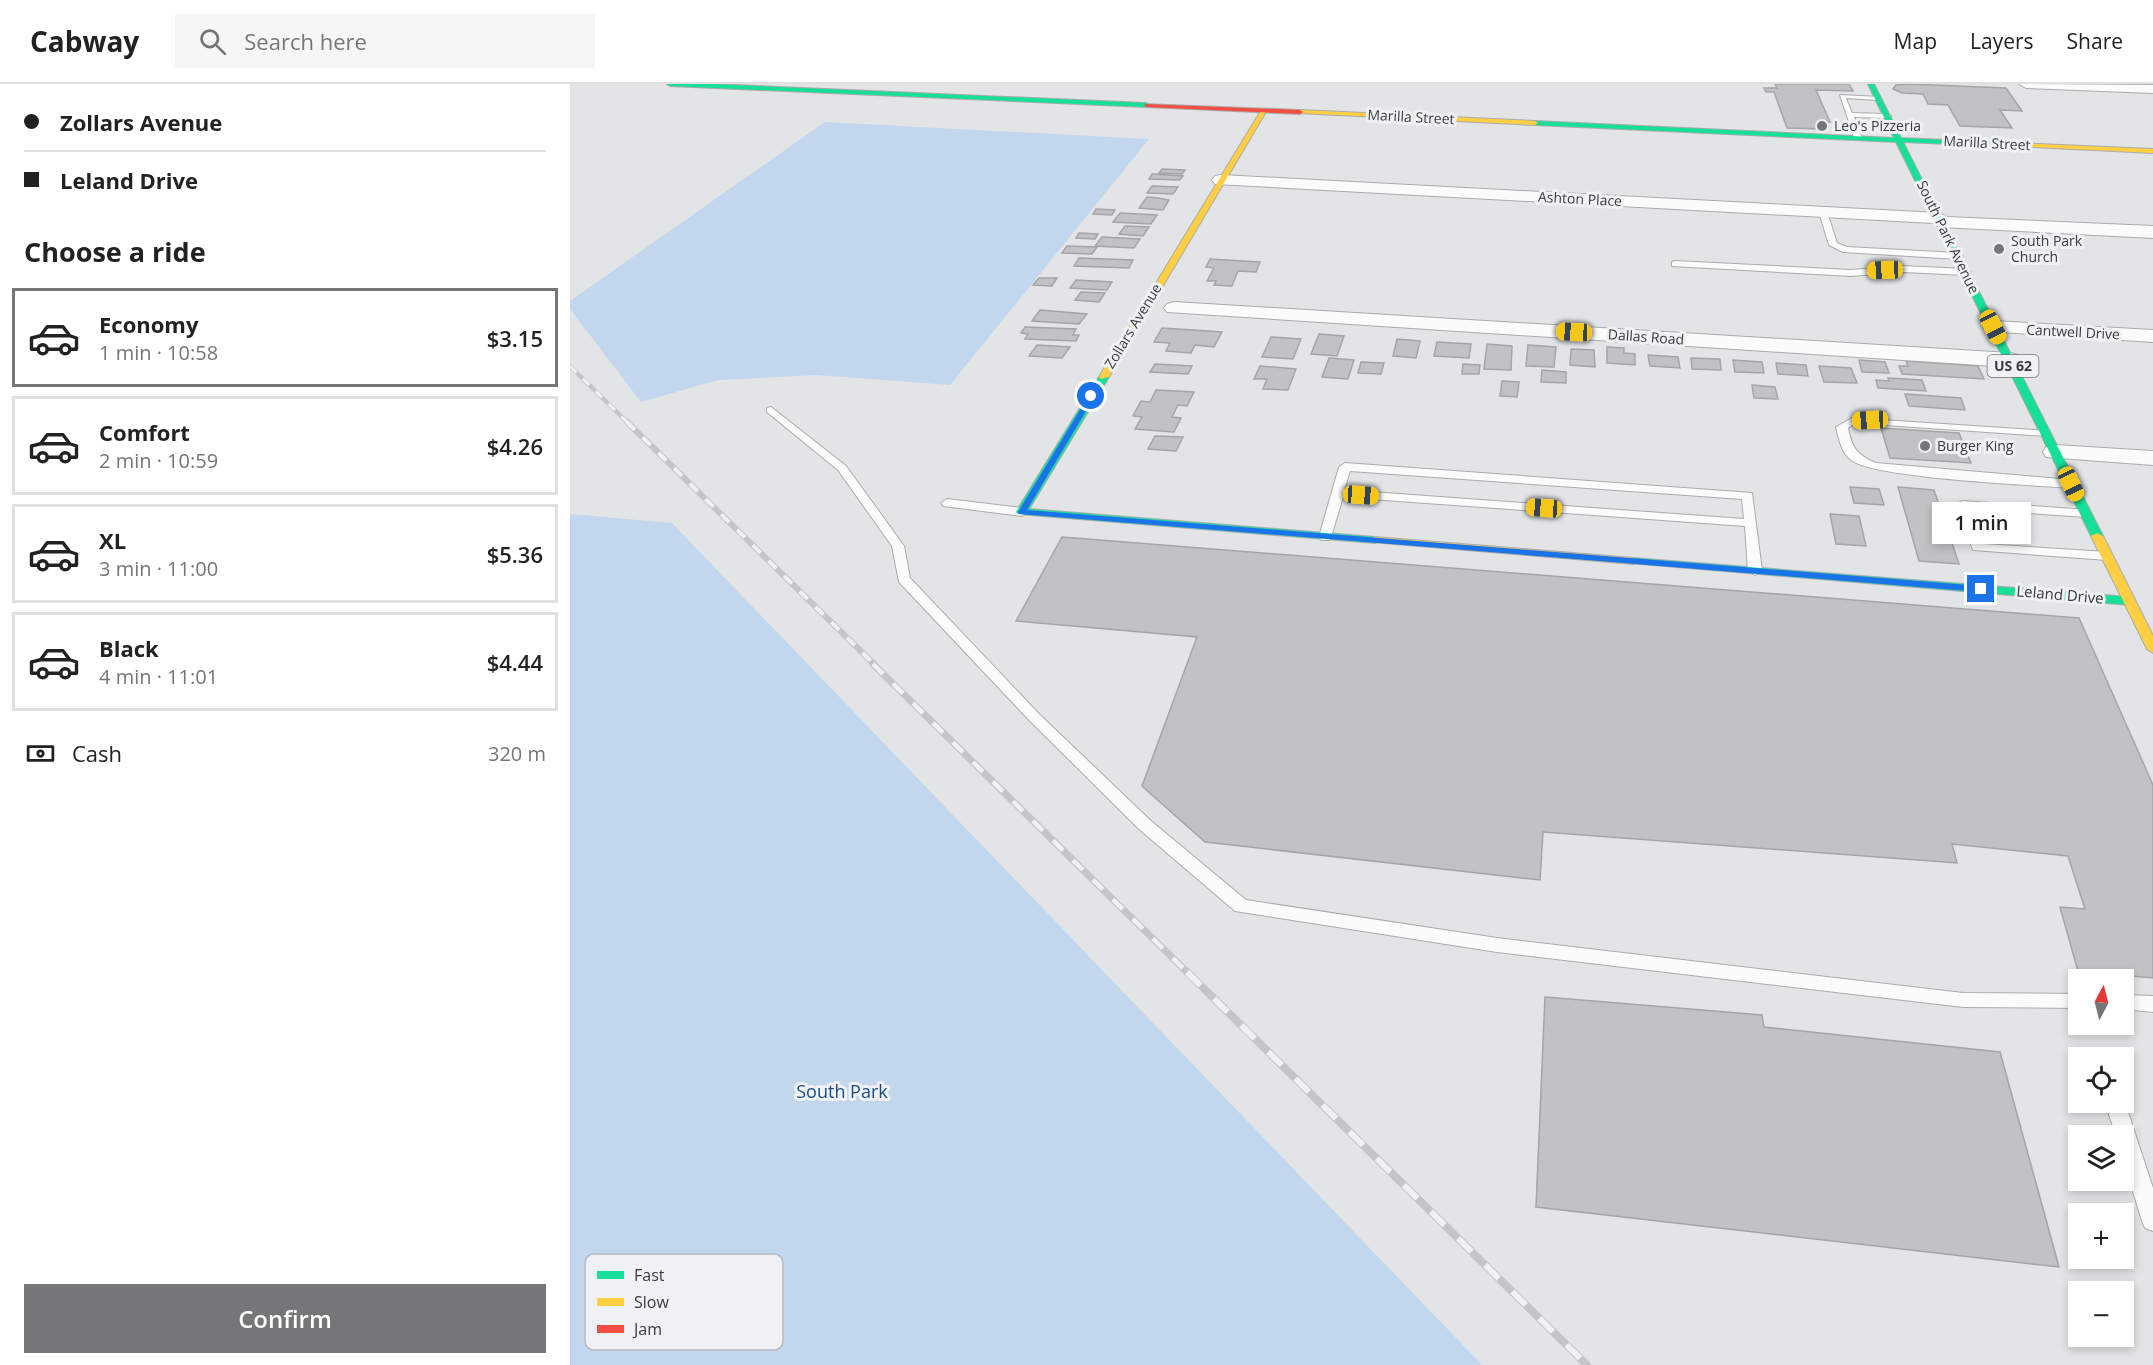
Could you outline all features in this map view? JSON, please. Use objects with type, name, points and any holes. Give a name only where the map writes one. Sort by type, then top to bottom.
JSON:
[{"type":"street","name":"Marilla Street","points":[[670,84],[2153,151]]},
{"type":"street","name":"South Park Avenue","points":[[1871,84],[2153,649]]},
{"type":"street","points":[[2026,84],[2153,89]]},
{"type":"street","name":"Zollars Avenue","points":[[1022,512],[1264,110]]},
{"type":"street","name":"Ashton Place","points":[[1221,180],[2153,232]]},
{"type":"street","name":"Dallas Road","points":[[1174,308],[2010,360]]},
{"type":"street","name":"Cantwell Drive","points":[[1993,327],[2153,336]]},
{"type":"street","points":[[2050,442],[2153,458]]},
{"type":"street","name":"Leland Drive","points":[[1022,512],[2129,601]]},
{"type":"lane","points":[[1858,138],[1842,96],[1878,98]]},
{"type":"lane","points":[[1849,115],[1887,116]]},
{"type":"lane","points":[[1823,212],[1833,245],[1846,250],[1958,256]]},
{"type":"lane","points":[[1675,264],[1851,273],[1903,269],[1966,272]]},
{"type":"lane","points":[[771,410],[842,468],[897,546],[904,579],[1034,717],[1145,825],[1241,906],[1497,945],[1963,1000],[2068,1001]]},
{"type":"lane","points":[[2050,442],[1870,420],[1852,422],[1842,426],[1846,446],[1855,458],[1873,466],[2071,484]]},
{"type":"lane","points":[[1325,537],[1345,467],[1748,496],[1755,571]]},
{"type":"lane","points":[[1338,493],[1750,523]]},
{"type":"lane","points":[[947,503],[1022,512]]},
{"type":"lane","points":[[2085,513],[1962,505],[1978,546],[2107,556]]},
{"type":"lane","points":[[2134,1003],[2153,1004]]},
{"type":"lane","points":[[2119,1113],[2153,1221]]},
{"type":"green space","points":[[825,122],[1149,139],[950,385],[817,375],[718,380],[641,402],[570,309],[570,301]]},
{"type":"green space","name":"South Park","points":[[570,514],[672,523],[1482,1365],[570,1365]]},
{"type":"building","points":[[1775,84],[1849,84],[1853,91],[1816,90],[1830,122],[1821,121],[1824,129],[1787,128],[1774,92],[1766,92],[1764,88],[1777,88]]},
{"type":"building","points":[[1896,85],[2006,88],[2022,111],[2000,110],[2012,128],[1960,126],[1948,105],[1928,104],[1923,94],[1902,93],[1893,89]]},
{"type":"building","points":[[1162,169],[1185,170],[1182,174],[1159,173]]},
{"type":"building","points":[[1152,174],[1183,176],[1180,180],[1149,179]]},
{"type":"building","points":[[1152,186],[1178,187],[1173,194],[1147,193]]},
{"type":"building","points":[[1147,197],[1169,200],[1163,210],[1139,208]]},
{"type":"building","points":[[1096,209],[1115,210],[1112,215],[1093,214]]},
{"type":"building","points":[[1120,213],[1157,215],[1151,224],[1113,222]]},
{"type":"building","points":[[1125,226],[1149,227],[1143,236],[1119,234]]},
{"type":"building","points":[[1079,233],[1098,234],[1095,239],[1076,238]]},
{"type":"building","points":[[1102,237],[1140,239],[1134,248],[1095,246]]},
{"type":"building","points":[[1067,246],[1097,247],[1092,254],[1062,253]]},
{"type":"building","points":[[1079,258],[1133,260],[1129,268],[1074,266]]},
{"type":"building","points":[[1210,259],[1260,262],[1256,272],[1238,271],[1232,286],[1214,285],[1216,281],[1207,281],[1214,268],[1206,267]]},
{"type":"building","points":[[1039,278],[1057,278],[1052,286],[1033,285]]},
{"type":"building","points":[[1076,280],[1112,282],[1107,290],[1070,288]]},
{"type":"building","points":[[1081,292],[1105,293],[1099,302],[1075,300]]},
{"type":"building","points":[[1040,310],[1087,314],[1079,324],[1032,321]]},
{"type":"building","points":[[1025,327],[1076,329],[1073,335],[1079,335],[1076,341],[1025,339],[1028,334],[1021,333]]},
{"type":"building","points":[[1162,328],[1222,332],[1214,347],[1195,345],[1191,353],[1166,351],[1170,343],[1154,342]]},
{"type":"building","points":[[1319,334],[1344,336],[1337,356],[1311,354]]},
{"type":"building","points":[[1271,337],[1301,339],[1293,359],[1262,357]]},
{"type":"building","points":[[1397,339],[1420,341],[1416,358],[1393,356]]},
{"type":"building","points":[[1437,342],[1471,344],[1469,358],[1434,356]]},
{"type":"building","points":[[1487,344],[1512,346],[1511,370],[1484,369]]},
{"type":"building","points":[[1037,345],[1070,347],[1062,358],[1029,356]]},
{"type":"building","points":[[1528,345],[1556,347],[1554,367],[1526,366]]},
{"type":"building","points":[[1607,347],[1624,348],[1624,353],[1635,354],[1635,365],[1607,363]]},
{"type":"building","points":[[1571,349],[1594,350],[1595,367],[1570,365]]},
{"type":"building","points":[[1648,355],[1678,357],[1680,368],[1650,366]]},
{"type":"building","points":[[1329,358],[1354,360],[1348,379],[1322,377]]},
{"type":"building","points":[[1691,358],[1720,359],[1721,370],[1692,369]]},
{"type":"building","points":[[1733,360],[1762,362],[1764,373],[1735,372]]},
{"type":"building","points":[[1859,360],[1885,362],[1889,373],[1862,372]]},
{"type":"building","points":[[1906,361],[1978,366],[1984,379],[1902,374],[1899,366],[1908,366]]},
{"type":"building","points":[[1361,362],[1384,363],[1381,374],[1358,373]]},
{"type":"building","points":[[1776,363],[1806,365],[1808,376],[1778,374]]},
{"type":"building","points":[[1155,364],[1192,366],[1188,374],[1150,372]]},
{"type":"building","points":[[1463,364],[1480,365],[1479,374],[1462,374]]},
{"type":"building","points":[[1260,366],[1296,369],[1288,390],[1263,389],[1267,379],[1254,379]]},
{"type":"building","points":[[1819,366],[1851,368],[1857,383],[1824,382]]},
{"type":"building","points":[[1542,370],[1566,372],[1566,383],[1541,382]]},
{"type":"building","points":[[1888,378],[1922,380],[1926,391],[1878,388],[1876,380],[1889,381]]},
{"type":"building","points":[[1502,381],[1519,382],[1517,397],[1500,396]]},
{"type":"building","points":[[1752,385],[1775,387],[1778,399],[1754,398]]},
{"type":"building","points":[[1156,390],[1194,392],[1187,406],[1178,405],[1172,417],[1181,418],[1174,432],[1135,429],[1142,417],[1133,416],[1141,401],[1150,402]]},
{"type":"building","points":[[1905,394],[1961,398],[1965,410],[1909,406]]},
{"type":"building","name":"Burger King","points":[[1881,428],[1959,433],[1971,463],[1890,458]]},
{"type":"building","points":[[1155,436],[1183,437],[1176,451],[1148,449]]},
{"type":"building","points":[[1850,487],[1879,489],[1884,505],[1854,503]]},
{"type":"building","points":[[1898,487],[1934,490],[1959,564],[1919,561]]},
{"type":"building","points":[[1830,514],[1859,516],[1866,546],[1836,544]]},
{"type":"building","points":[[1062,537],[2079,618],[2153,785],[2153,978],[2134,976],[2134,969],[2077,969],[2060,907],[2085,909],[2068,856],[1952,844],[1957,863],[1543,832],[1540,880],[1205,842],[1142,786],[1197,637],[1016,621]]},
{"type":"building","points":[[1545,997],[1762,1015],[1764,1027],[2000,1052],[2059,1267],[1536,1207]]},
{"type":"railway","points":[[570,366],[628,423]]},
{"type":"railway","points":[[627,422],[875,665]]},
{"type":"railway","points":[[873,664],[1188,973]]},
{"type":"railway","points":[[1187,972],[1587,1365]]},
{"type":"traffic: fast","points":[[670,84],[1146,105]]},
{"type":"traffic: fast","points":[[1871,84],[2097,536]]},
{"type":"traffic: fast","points":[[1535,123],[1991,144]]},
{"type":"traffic: fast","points":[[1104,377],[1022,512],[1375,540]]},
{"type":"traffic: fast","points":[[1633,561],[2129,601]]},
{"type":"traffic: slow","points":[[1104,377],[1264,110]]},
{"type":"traffic: slow","points":[[1300,112],[1535,123]]},
{"type":"traffic: slow","points":[[1991,144],[2153,151]]},
{"type":"traffic: slow","points":[[2097,536],[2153,649]]},
{"type":"traffic: slow","points":[[1375,540],[1633,561]]},
{"type":"traffic: jam","points":[[1146,105],[1300,112]]},
{"type":"place","name":"Leo's Pizzeria","points":[[1822,126]]},
{"type":"place","name":"South Park Church","points":[[1999,249]]},
{"type":"place","name":"Burger King","points":[[1925,446]]},
{"type":"route","points":[[1091,396],[1022,512],[1981,589]]}]
